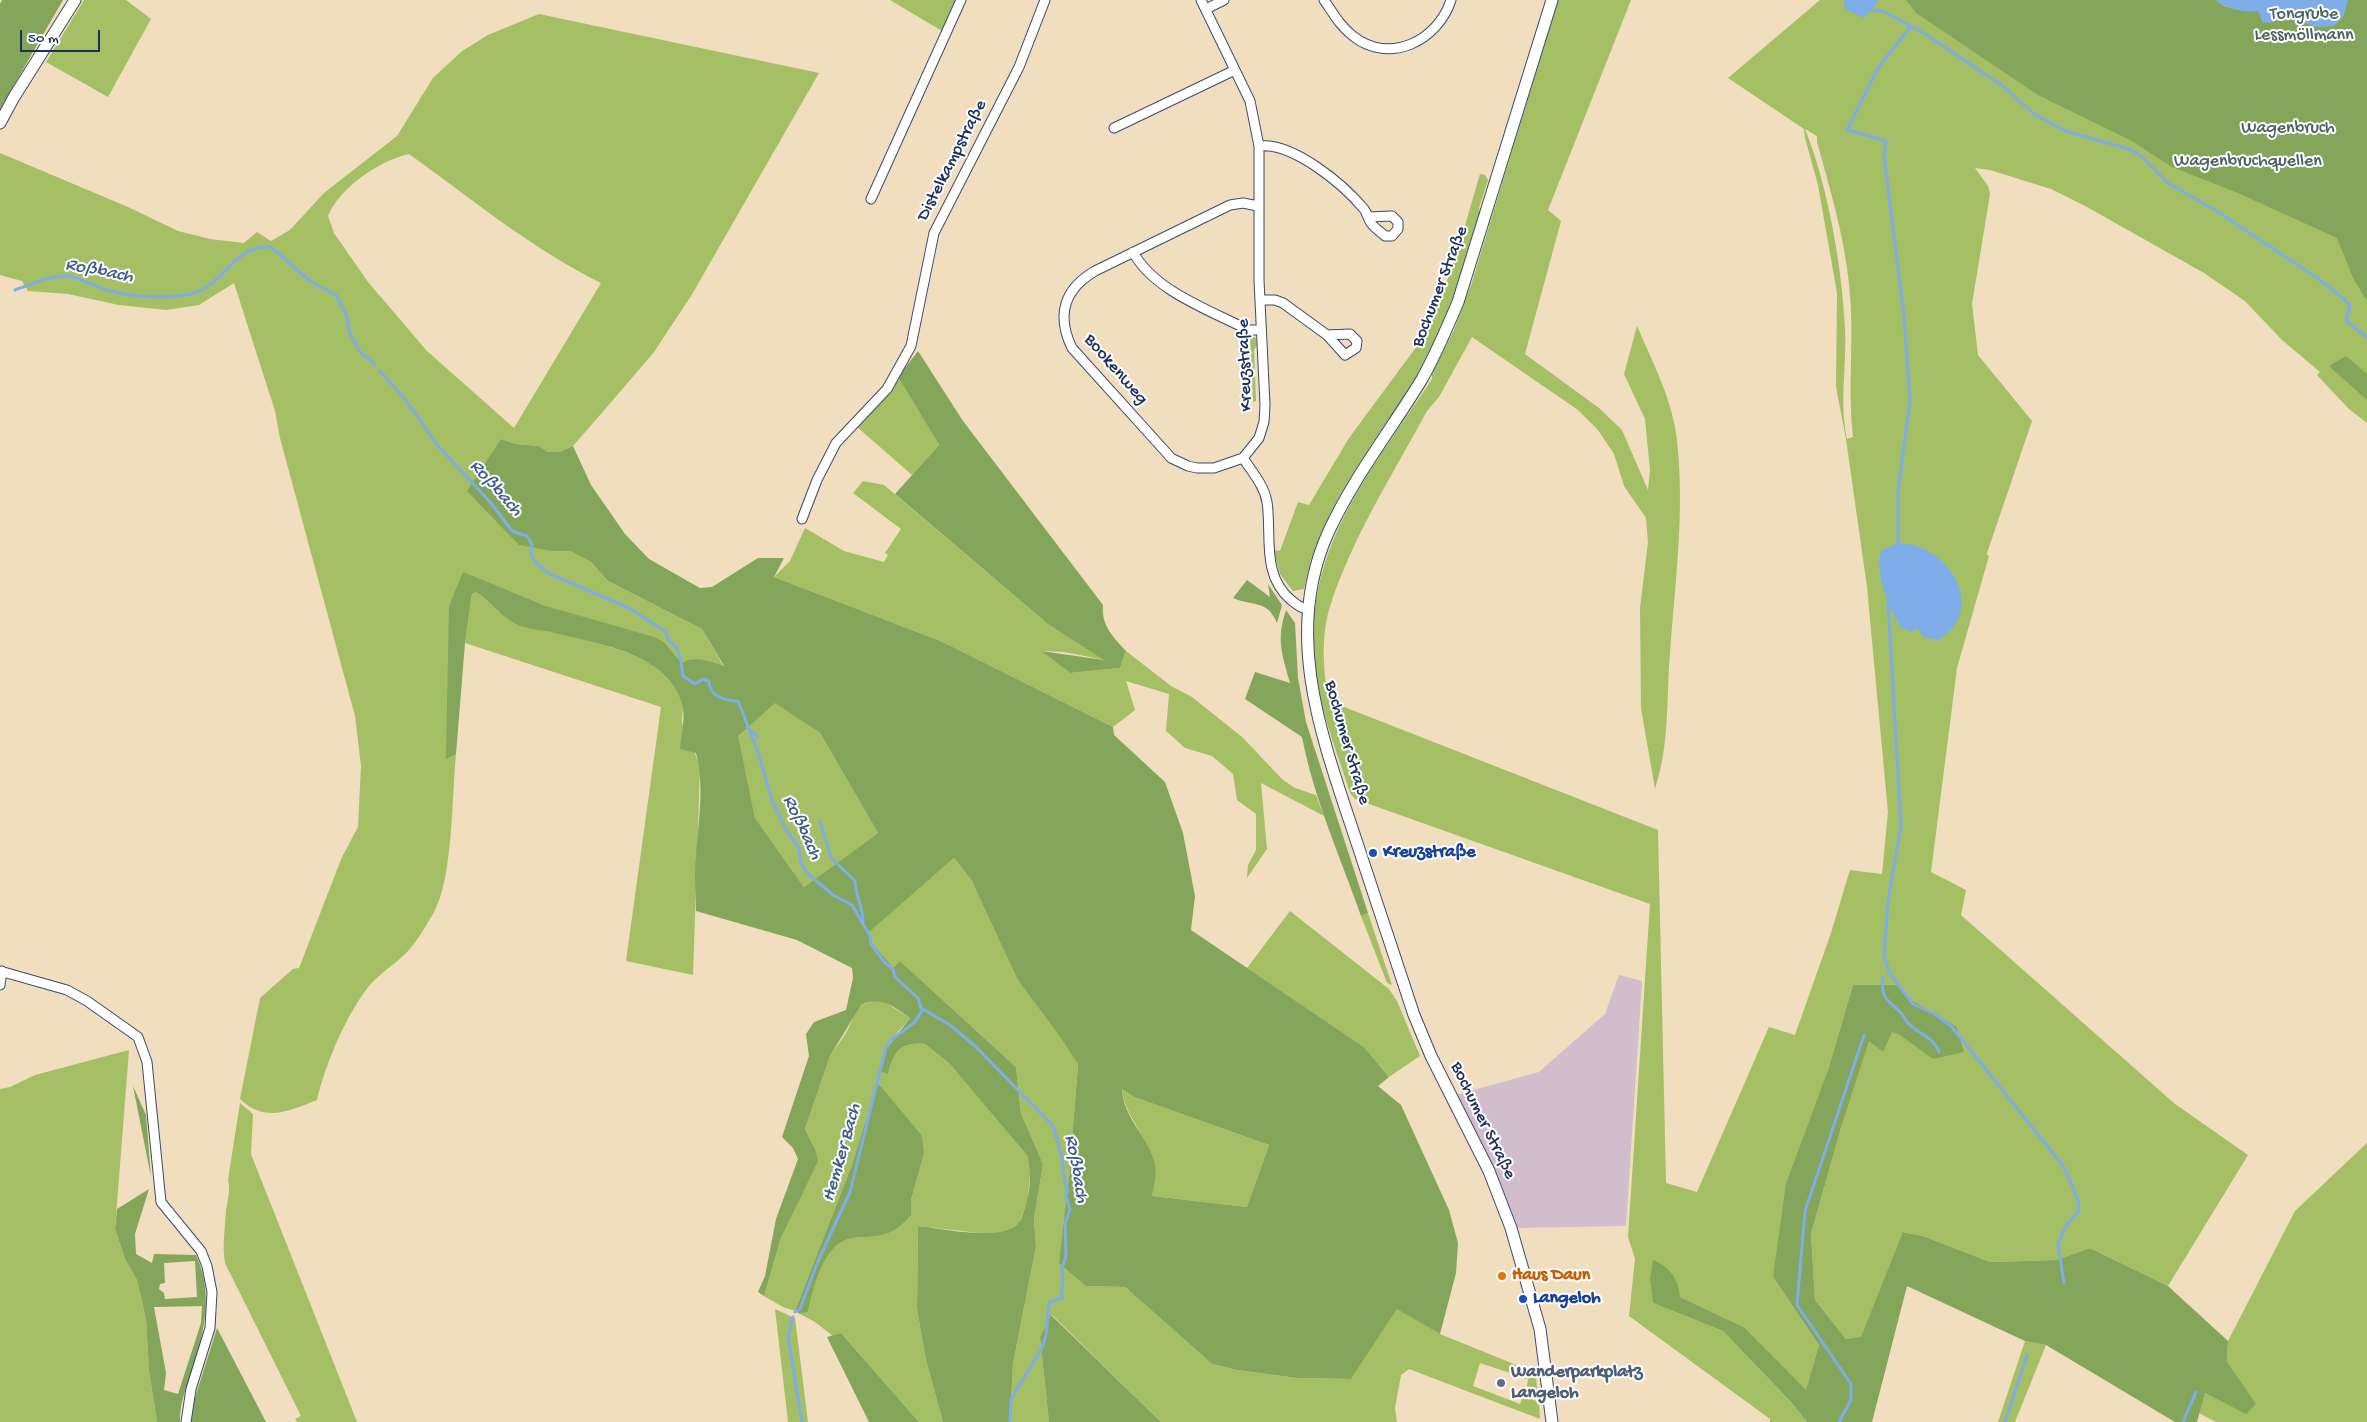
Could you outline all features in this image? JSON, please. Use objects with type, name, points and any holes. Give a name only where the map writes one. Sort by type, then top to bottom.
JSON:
[{"type":"main road","points":[[0,124],[14,97],[75,0]]},
{"type":"main road","name":"Bochumer Straße","points":[[1552,0],[1470,266],[1448,328],[1423,377],[1340,509],[1319,554],[1307,609],[1306,630],[1308,669],[1321,730],[1414,1016],[1431,1056],[1489,1171],[1511,1228],[1540,1329],[1552,1422]]},
{"type":"street","points":[[871,199],[962,0]]},
{"type":"street","name":"Distelkampstraße","points":[[802,519],[817,480],[836,442],[887,388],[911,346],[927,255],[934,233],[1019,67],[1045,0]]},
{"type":"street","name":"Kreuzstraße","points":[[1201,0],[1250,101],[1259,146],[1260,184],[1258,206],[1264,422],[1259,438],[1243,458]]},
{"type":"street","points":[[1206,9],[1224,0]]},
{"type":"street","points":[[1324,0],[1337,20],[1354,38],[1368,44],[1388,48],[1408,46],[1428,36],[1443,19],[1451,0]]},
{"type":"street","points":[[1114,128],[1235,70]]},
{"type":"street","points":[[1259,146],[1291,151],[1343,187],[1366,211],[1368,217]]},
{"type":"street","name":"Bookenweg","points":[[1243,458],[1226,466],[1206,469],[1188,466],[1171,458],[1072,348],[1066,335],[1063,319],[1068,296],[1086,276],[1230,205],[1243,203],[1258,206]]},
{"type":"street","points":[[1133,252],[1142,265],[1164,286],[1248,330],[1261,330]]},
{"type":"street","name":"Kreuzstraße","points":[[1260,300],[1275,300],[1282,303],[1327,335]]},
{"type":"street","points":[[1243,458],[1264,492],[1267,502],[1268,551],[1278,584],[1299,607],[1307,609]]},
{"type":"street","points":[[0,985],[1,971],[67,990],[87,1001],[138,1037],[147,1062],[160,1202],[201,1251],[207,1266],[212,1292],[210,1328],[191,1389],[186,1422]]},
{"type":"shaded area","points":[[1619,975],[1642,981],[1626,1226],[1511,1228],[1495,1170],[1452,1096],[1539,1072],[1605,1014]]},
{"type":"green space","points":[[2,0],[63,0],[0,109],[0,4]]},
{"type":"green space","points":[[84,0],[126,0],[151,19],[108,97],[46,62]]},
{"type":"green space","points":[[890,0],[957,0],[942,31]]},
{"type":"green space","points":[[1558,0],[1631,0],[1548,210],[1561,221],[1525,354],[1599,408],[1622,430],[1648,490],[1650,470],[1645,419],[1624,374],[1637,326],[1667,397],[1677,441],[1680,520],[1667,721],[1660,772],[1655,789],[1641,708],[1640,608],[1648,542],[1646,518],[1624,486],[1614,454],[1598,430],[1578,410],[1472,337],[1439,397],[1427,411],[1360,533],[1348,559],[1326,621],[1324,667],[1329,701],[1658,830],[1666,1183],[1697,1192],[1769,1027],[1795,1035],[1831,933],[1850,870],[1882,874],[1888,812],[1867,587],[1846,439],[1836,387],[1837,293],[1818,185],[1804,129],[1728,78],[1820,0],[2367,0],[2367,423],[2349,409],[2317,375],[2320,372],[2282,340],[2245,301],[2204,273],[2087,207],[2051,189],[1990,170],[1975,168],[1988,186],[1990,194],[1972,304],[1978,355],[2032,421],[1987,553],[1989,556],[1957,668],[1931,872],[1966,890],[1961,915],[2175,1104],[2248,1155],[2168,1286],[2090,1248],[2058,1260],[1990,1262],[1923,1236],[1904,1232],[1861,1338],[1846,1339],[1815,1300],[1811,1234],[1841,1128],[1869,1040],[1891,1031],[1900,1035],[1956,1026],[1912,1000],[1899,985],[1853,985],[1828,1070],[1773,1277],[1819,1345],[1806,1391],[1744,1327],[1680,1297],[1653,1303],[1723,1331],[1791,1402],[1807,1422],[1770,1422],[1770,1419],[1629,1316],[1635,1259],[1628,1237],[1650,904],[1355,799],[1350,793],[1332,740],[1318,687],[1313,641],[1316,599],[1326,560],[1341,522],[1361,486],[1432,379],[1432,373],[1454,330],[1472,282]],"holes":[[[1805,129],[1817,136],[1840,230],[1847,266],[1851,303],[1851,418],[1853,437],[1847,439],[1843,397],[1845,328],[1841,279],[1827,201],[1821,176]]]},
{"type":"green space","name":"Wagenbruch","points":[[1906,0],[2216,0],[2225,7],[2277,13],[2317,27],[2333,26],[2343,17],[2348,0],[2367,0],[2367,301],[2353,278],[2337,238],[2238,193],[2172,167],[2130,140],[2038,95],[1916,13]]},
{"type":"green space","points":[[539,14],[819,73],[691,296],[654,352],[613,400],[573,446],[559,452],[548,452],[539,446],[516,444],[501,439],[533,546],[553,551],[570,551],[591,562],[608,581],[702,629],[724,667],[682,663],[664,642],[546,606],[463,573],[446,758],[456,754],[452,813],[445,879],[440,897],[434,912],[412,946],[369,986],[352,1011],[331,1056],[317,1100],[287,1111],[268,1113],[249,1106],[240,1099],[260,998],[293,969],[299,968],[342,857],[358,827],[361,766],[355,716],[280,438],[275,411],[234,283],[199,305],[166,310],[119,305],[68,294],[28,291],[22,281],[0,275],[0,153],[128,207],[178,231],[210,239],[244,243],[257,232],[271,241],[290,230],[324,193],[397,136],[433,78],[462,51],[488,35]],"holes":[[[409,154],[527,239],[576,270],[601,283],[514,428],[427,351],[368,282],[334,233],[328,216],[334,205],[351,185],[373,169],[397,157]]]},
{"type":"green space","points":[[1480,174],[1485,175],[1488,180],[1479,208],[1480,212],[1468,253],[1439,333],[1419,371],[1336,502],[1312,559],[1304,589],[1293,591],[1280,574],[1273,550],[1280,551],[1298,502],[1309,505],[1349,438],[1420,342],[1438,307],[1459,246]]},
{"type":"green space","points":[[1250,335],[1256,338],[1257,346],[1254,349],[1256,401],[1253,402]]},
{"type":"green space","points":[[918,351],[963,421],[1103,605],[1106,625],[1112,636],[1126,651],[1120,668],[1070,673],[1041,651],[1104,660],[1049,625],[895,494],[939,445],[898,377]]},
{"type":"green space","points":[[2346,356],[2367,374],[2367,400],[2329,366]]},
{"type":"green space","points":[[898,377],[939,445],[912,475],[856,426],[875,408]]},
{"type":"green space","points":[[501,439],[516,444],[539,446],[548,452],[559,452],[573,446],[591,485],[625,534],[649,559],[700,588],[712,587],[758,558],[784,558],[774,577],[943,642],[1113,727],[1114,735],[1165,782],[1183,833],[1195,896],[1191,930],[1364,1047],[1389,1077],[1378,1086],[1401,1105],[1449,1210],[1458,1243],[1456,1273],[1440,1334],[1397,1309],[1351,1379],[1297,1378],[1237,1370],[1212,1364],[1125,1287],[1086,1286],[1059,1263],[1069,1178],[1078,1064],[1018,980],[972,881],[954,858],[869,932],[872,943],[893,968],[900,961],[1016,1067],[1021,1113],[1043,1164],[1034,1219],[1036,1246],[1013,1364],[1010,1422],[943,1422],[926,1360],[917,1309],[918,1226],[971,1233],[1000,1232],[1012,1228],[1021,1219],[1028,1195],[1030,1175],[1027,1155],[950,1064],[925,1044],[910,1045],[899,1050],[893,1059],[888,1074],[881,1072],[887,1048],[910,1018],[887,1004],[875,1001],[861,1005],[830,1056],[805,1129],[815,1149],[818,1161],[781,1238],[764,1296],[758,1292],[765,1276],[776,1219],[798,1159],[793,1148],[782,1137],[809,1056],[806,1034],[814,1022],[846,1010],[853,978],[852,968],[797,940],[696,911],[695,871],[699,818],[699,766],[696,753],[680,749],[683,709],[675,687],[649,663],[631,654],[594,642],[518,625],[476,592],[472,594],[465,643],[456,754],[446,759],[449,606],[463,572],[546,606],[654,637],[664,642],[682,663],[698,659],[724,666],[702,629],[608,581],[591,562],[570,551],[552,551],[519,545],[467,491]],"holes":[[[775,703],[820,733],[878,833],[804,887],[755,818],[738,736]],[[1122,1089],[1134,1097],[1269,1145],[1247,1207],[1152,1196],[1155,1165],[1152,1155],[1127,1109]]]},
{"type":"green space","points":[[863,481],[884,485],[1049,625],[1105,660],[1064,652],[1041,651],[1070,673],[1120,668],[1126,651],[1171,686],[1192,697],[1242,737],[1283,780],[1295,788],[1316,795],[1324,816],[1261,783],[1267,849],[1247,878],[1248,865],[1256,850],[1256,814],[1237,800],[1233,774],[1212,756],[1185,748],[1166,731],[1169,694],[1126,681],[1135,710],[1113,727],[943,642],[774,577],[790,561],[805,528],[844,551],[884,562],[888,555],[885,553],[901,529],[853,493]]},
{"type":"green space","points":[[1247,580],[1270,597],[1268,584],[1282,605],[1277,623],[1269,610],[1264,607],[1233,598]]},
{"type":"green space","points":[[476,592],[512,621],[523,626],[559,633],[638,657],[665,674],[675,687],[683,707],[683,726],[700,768],[693,975],[626,961],[661,707],[465,643],[472,594]]},
{"type":"green space","points":[[1286,610],[1295,623],[1298,678],[1306,722],[1368,913],[1361,916],[1320,805],[1302,737],[1245,699],[1255,672],[1290,683],[1281,647],[1281,630]]},
{"type":"green space","points":[[775,702],[820,733],[878,833],[804,887],[755,818],[737,736]]},
{"type":"green space","points":[[954,858],[972,881],[1078,1064],[1069,1178],[1086,1286],[1125,1287],[1212,1364],[1237,1370],[1297,1378],[1351,1379],[1397,1308],[1440,1334],[1536,1373],[1537,1389],[1534,1391],[1527,1386],[1528,1379],[1480,1363],[1473,1386],[1520,1404],[1523,1396],[1539,1402],[1540,1419],[1409,1369],[1401,1375],[1395,1408],[1397,1422],[1161,1422],[1052,1315],[1040,1337],[1049,1422],[1010,1422],[1013,1364],[1036,1246],[1034,1219],[1043,1164],[1021,1113],[1016,1067],[900,961],[893,968],[887,963],[873,946],[869,931]]},
{"type":"green space","points":[[1290,911],[1389,989],[1397,1001],[1420,1056],[1389,1077],[1364,1047],[1247,968]]},
{"type":"green space","points":[[1368,913],[1392,985],[1387,983],[1361,916]]},
{"type":"green space","points":[[1853,985],[1899,985],[1912,1000],[1956,1026],[1964,1052],[1933,1059],[1900,1035],[1892,1032],[1883,1052],[1869,1041],[1841,1128],[1811,1234],[1815,1300],[1846,1339],[1861,1337],[1903,1232],[1923,1236],[1990,1262],[2057,1260],[2090,1248],[2168,1286],[2228,1341],[2227,1362],[2256,1404],[2246,1414],[2205,1393],[2197,1422],[2175,1422],[2046,1345],[2025,1341],[1907,1286],[1872,1422],[1807,1422],[1791,1402],[1723,1331],[1653,1303],[1650,1278],[1653,1260],[1664,1266],[1672,1274],[1678,1285],[1680,1297],[1744,1327],[1806,1390],[1819,1345],[1773,1277],[1786,1184],[1828,1070]]},
{"type":"green space","points":[[876,1000],[883,1001],[910,1018],[886,1046],[881,1072],[888,1074],[893,1059],[899,1050],[910,1045],[925,1044],[950,1064],[1014,1138],[1027,1155],[1030,1172],[1028,1200],[1019,1223],[1009,1230],[988,1234],[918,1226],[917,1309],[926,1360],[943,1422],[919,1422],[841,1333],[833,1336],[815,1322],[800,1314],[808,1312],[821,1269],[835,1247],[853,1238],[891,1232],[901,1226],[911,1215],[911,1200],[924,1154],[879,1084],[852,1165],[795,1311],[783,1307],[764,1296],[781,1238],[792,1214],[815,1149],[805,1129],[830,1056],[846,1033],[861,1005]]},
{"type":"green space","points":[[129,1050],[115,1229],[125,1259],[137,1280],[146,1319],[149,1371],[157,1422],[0,1422],[0,1089],[10,1087],[35,1075]]},
{"type":"green space","points":[[878,1083],[922,1136],[924,1154],[911,1200],[911,1215],[901,1226],[891,1232],[853,1238],[835,1247],[821,1269],[808,1312],[800,1314],[795,1311],[852,1165]]},
{"type":"green space","points":[[133,1086],[146,1115],[151,1177]]},
{"type":"green space","points":[[1122,1089],[1134,1097],[1269,1145],[1247,1207],[1152,1196],[1153,1174],[1150,1159],[1146,1145],[1127,1109]]},
{"type":"green space","points":[[240,1103],[253,1114],[251,1154],[357,1422],[297,1422],[295,1419],[301,1416],[225,1263],[224,1244],[229,1192],[228,1180]]},
{"type":"green space","points":[[2367,1143],[2367,1422],[2216,1422],[2199,1413],[2205,1393],[2246,1413],[2227,1362],[2228,1341],[2295,1211]]},
{"type":"green space","points":[[149,1189],[135,1234],[136,1254],[152,1263],[154,1254],[196,1255],[202,1270],[206,1301],[203,1331],[181,1404],[180,1422],[157,1422],[149,1371],[146,1319],[137,1280],[125,1259],[115,1229],[117,1209]],"holes":[[[195,1261],[197,1297],[165,1299],[164,1293],[159,1289],[160,1284],[165,1283],[164,1263]],[[202,1306],[201,1323],[178,1394],[164,1390],[166,1373],[154,1307]]]},
{"type":"green space","points":[[775,1309],[795,1318],[808,1422],[788,1422]]},
{"type":"green space","points":[[1051,1315],[1161,1422],[1049,1422],[1040,1337]]},
{"type":"green space","points":[[217,1328],[266,1422],[191,1422],[193,1404]]},
{"type":"green space","points":[[841,1333],[919,1422],[869,1422],[827,1337]]},
{"type":"green space","points":[[2025,1341],[2046,1345],[2015,1422],[1998,1422]]},
{"type":"water","points":[[1844,0],[1879,0],[1864,18],[1845,9]]},
{"type":"water","points":[[2216,0],[2348,0],[2343,17],[2333,26],[2316,27],[2277,13],[2275,22],[2263,23],[2258,11],[2236,10]]},
{"type":"water","points":[[1898,543],[1916,546],[1933,554],[1946,566],[1956,580],[1961,596],[1961,612],[1953,627],[1938,640],[1923,637],[1918,628],[1911,632],[1900,627],[1888,600],[1881,580],[1879,561],[1881,551]]},
{"type":"waterway","points":[[1871,10],[1883,11],[1927,35],[2004,87],[2034,114],[2066,131],[2129,149],[2140,155],[2168,183],[2215,210],[2316,277],[2344,299],[2350,307],[2346,321],[2367,337]]},
{"type":"waterway","points":[[1898,543],[1898,492],[1910,400],[1904,316],[1884,156],[1886,141],[1847,130],[1878,68],[1911,26]]},
{"type":"waterway","name":"Roßbach","points":[[15,290],[47,278],[67,276],[77,278],[105,290],[129,295],[150,297],[182,296],[202,290],[238,258],[248,252],[259,248],[271,247],[310,281],[336,295],[347,316],[349,332],[360,352],[375,364]]},
{"type":"waterway","name":"Roßbach","points":[[380,371],[405,399],[438,446],[491,503],[512,531],[527,536],[532,544],[531,553],[535,562],[548,573],[629,608],[666,632],[669,641],[678,652],[683,676],[695,684],[703,679],[709,681],[712,691],[719,697],[738,701],[758,752],[772,800],[786,830],[799,848],[801,863],[806,872],[833,895],[852,905],[870,936],[871,944],[885,963],[893,969],[895,977],[918,998],[921,1008],[950,1025],[976,1047],[1053,1126],[1062,1157],[1065,1183],[1068,1190],[1066,1196],[1070,1210],[1065,1223],[1066,1256],[1062,1268],[1063,1282],[1061,1292],[1063,1297],[1049,1303],[1046,1335],[1042,1348],[1011,1399],[1010,1422]]},
{"type":"waterway","points":[[1888,600],[1901,826],[1888,901],[1884,956],[1890,974],[1913,1004],[1933,1013],[1951,1026],[2063,1166],[2079,1204],[2078,1212],[2066,1226],[2058,1244],[2064,1283]]},
{"type":"waterway","name":"Roßbach","points":[[747,727],[758,737]]},
{"type":"waterway","points":[[820,821],[831,858],[855,881],[863,924]]},
{"type":"waterway","points":[[1883,978],[1882,985],[1886,999],[1912,1027],[1930,1039],[1939,1052]]},
{"type":"waterway","name":"Hemker Bach","points":[[795,1312],[800,1309],[818,1261],[850,1192],[886,1047],[891,1040],[915,1022],[923,1009]]},
{"type":"waterway","points":[[1839,1422],[1851,1400],[1851,1384],[1797,1305],[1805,1211],[1864,1035]]},
{"type":"waterway","name":"Hemker Bach","points":[[793,1317],[788,1337],[802,1422]]},
{"type":"waterway","points":[[2005,1422],[2027,1355]]},
{"type":"waterway","points":[[2183,1422],[2196,1392]]},
{"type":"place","name":"Kreuzstraße","points":[[1373,853]]},
{"type":"place","name":"Haus Daun","points":[[1502,1276]]},
{"type":"place","name":"Langeloh","points":[[1523,1299]]},
{"type":"place","name":"Wanderparkplatz Langeloh","points":[[1501,1383]]},
{"type":"park label","name":"Tongrube Lessmöllmann","points":[[2304,25]]},
{"type":"park label","name":"Wagenbruchquellen","points":[[2248,162]]}]
